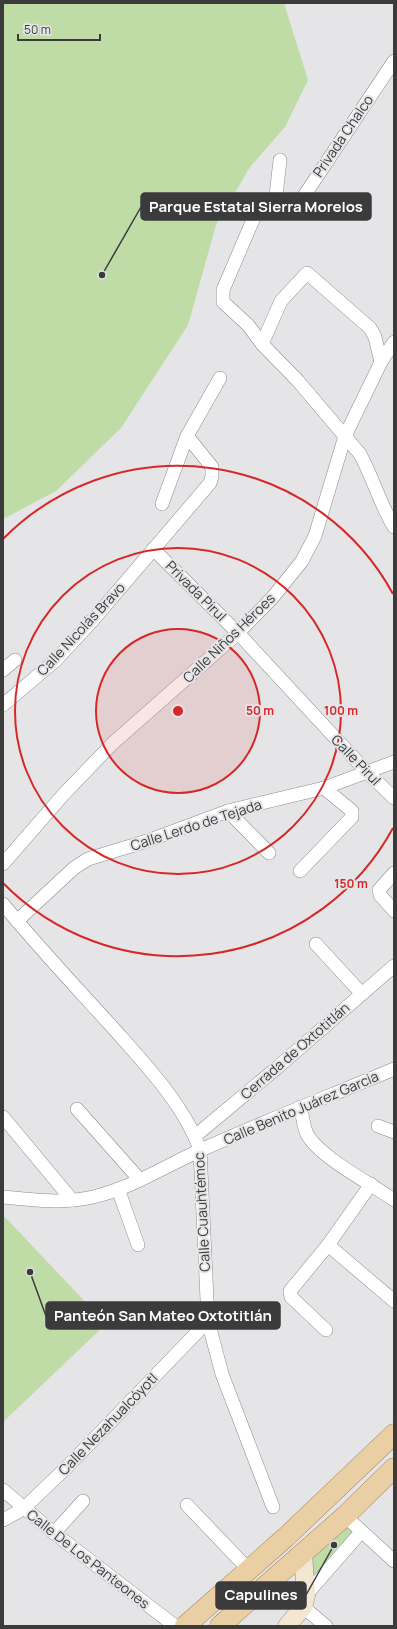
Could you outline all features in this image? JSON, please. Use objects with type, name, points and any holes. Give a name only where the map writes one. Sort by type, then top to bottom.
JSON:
[{"type":"main road","points":[[185,1626],[249,1570],[374,1455],[394,1434]]},
{"type":"main road","points":[[220,1626],[345,1516],[394,1468]]},
{"type":"main road","points":[[288,1626],[305,1601],[303,1554]]},
{"type":"street","name":"Privada Chalco","points":[[271,203],[286,210],[292,210],[298,205],[394,61]]},
{"type":"street","points":[[280,160],[271,203],[258,208],[223,290],[223,302],[248,325],[262,344],[298,381],[360,454],[383,509],[394,527]]},
{"type":"street","points":[[262,344],[281,301],[307,273],[370,328],[375,337],[381,362]]},
{"type":"street","name":"Calle Niños Héroes","points":[[3,864],[63,795],[113,744],[238,633],[273,597],[302,561],[315,536],[345,436],[381,362],[394,342]]},
{"type":"street","points":[[162,504],[187,436],[220,378]]},
{"type":"street","name":"Calle Nicolás Bravo","points":[[3,705],[56,660],[210,483],[212,467],[187,436]]},
{"type":"street","name":"Privada Pirul","points":[[154,549],[238,633]]},
{"type":"street","name":"Calle Pirul","points":[[238,633],[366,771],[394,798]]},
{"type":"street","points":[[3,670],[15,660]]},
{"type":"street","name":"Calle Lerdo de Tejada","points":[[17,921],[74,868],[88,859],[147,841],[228,811],[324,788],[366,771],[394,762]]},
{"type":"street","points":[[300,870],[352,817],[352,812],[324,788]]},
{"type":"street","points":[[228,811],[268,853]]},
{"type":"street","points":[[394,873],[379,890],[380,895],[394,911]]},
{"type":"street","name":"Calle Cuauhtémoc","points":[[3,904],[143,1061],[182,1113],[195,1136],[200,1150],[208,1321],[222,1374],[273,1507]]},
{"type":"street","points":[[316,944],[362,994]]},
{"type":"street","name":"Cerrada de Oxtotitlán","points":[[195,1136],[394,966]]},
{"type":"street","name":"Calle Benito Juárez Garcia","points":[[3,1197],[33,1200],[72,1200],[93,1197],[118,1189],[140,1180],[200,1150],[300,1106],[394,1069]]},
{"type":"street","points":[[300,1106],[307,1134],[315,1143],[344,1167],[394,1200]]},
{"type":"street","points":[[77,1109],[140,1180]]},
{"type":"street","points":[[3,1117],[72,1200]]},
{"type":"street","points":[[378,1126],[394,1132]]},
{"type":"street","points":[[326,1330],[291,1297],[290,1291],[328,1245],[371,1184]]},
{"type":"street","points":[[118,1189],[138,1245]]},
{"type":"street","points":[[328,1245],[394,1301]]},
{"type":"street","name":"Calle Nezahualcóyotl","points":[[3,1520],[23,1508],[68,1466],[208,1321]]},
{"type":"street","name":"Calle De Los Panteones","points":[[3,1490],[54,1533],[175,1626]]},
{"type":"street","points":[[54,1533],[83,1501]]},
{"type":"street","points":[[187,1505],[249,1570]]},
{"type":"street","points":[[345,1516],[394,1561]]},
{"type":"street","points":[[326,1626],[305,1601],[361,1532]]},
{"type":"green space","points":[[3,3],[284,3],[308,80],[285,127],[250,167],[216,225],[188,325],[121,428],[56,491],[3,519]]},
{"type":"green space","points":[[5,1217],[106,1324],[3,1422],[3,1219]]},
{"type":"green space","points":[[348,1525],[354,1533],[313,1580],[311,1557]]},
{"type":"place","name":"Parque Estatal Sierra Morelos","points":[[102,275]]},
{"type":"place","name":"Panteón San Mateo Oxtotitlán","points":[[30,1272]]},
{"type":"place","name":"Capulines","points":[[334,1545]]}]
